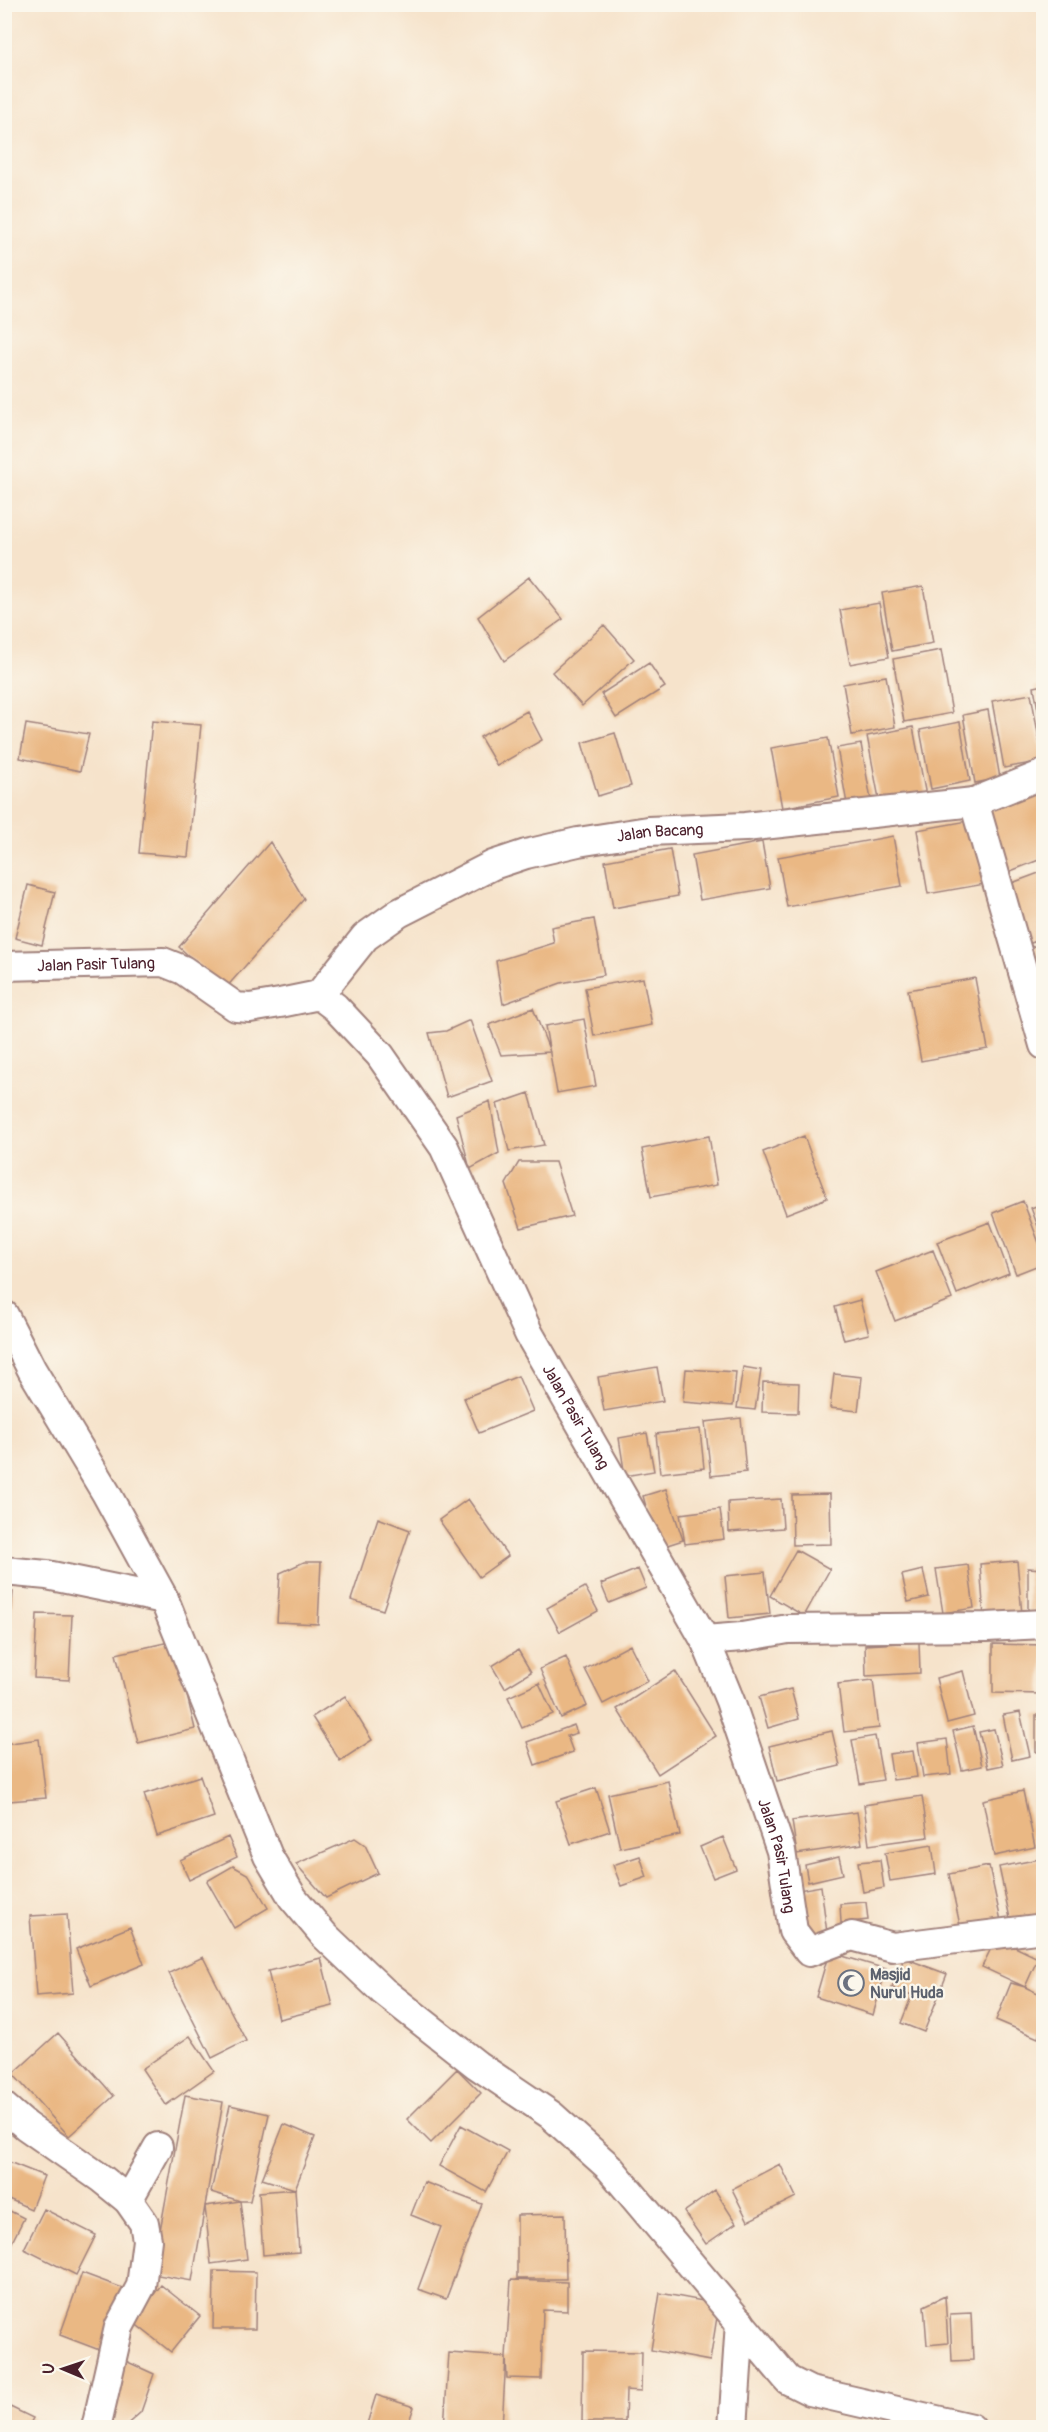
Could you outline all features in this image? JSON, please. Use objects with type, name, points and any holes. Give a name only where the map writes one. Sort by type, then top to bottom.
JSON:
[{"type":"street","name":"Jalan Bacang","points":[[320,995],[365,937],[399,913],[493,865],[526,854],[578,842],[648,831],[745,827],[974,802],[1044,774]]},
{"type":"street","points":[[974,802],[1044,1046]]},
{"type":"street","name":"Jalan Pasir Tulang","points":[[4,966],[163,962],[183,970],[231,1005],[241,1008],[280,1004],[320,995],[335,1007],[380,1055],[444,1147],[529,1334],[705,1640],[730,1701],[781,1851],[793,1931],[809,1952],[852,1936],[893,1947],[1044,1929]]},
{"type":"street","points":[[4,1315],[32,1370],[106,1493],[164,1599],[268,1856],[293,1898],[324,1935],[383,1991],[477,2065],[551,2115],[609,2167],[788,2380],[810,2391],[971,2427]]},
{"type":"street","points":[[4,1571],[47,1575],[164,1599]]},
{"type":"street","points":[[705,1640],[742,1637],[788,1629],[987,1627],[1044,1624]]},
{"type":"street","points":[[4,2107],[26,2126],[128,2200],[144,2223],[147,2240],[141,2286],[119,2326],[96,2427]]},
{"type":"street","points":[[128,2200],[158,2147]]},
{"type":"street","points":[[733,2427],[740,2322]]},
{"type":"building","points":[[529,577],[563,619],[504,661],[478,617]]},
{"type":"building","points":[[923,586],[933,643],[892,651],[882,593]]},
{"type":"building","points":[[879,603],[889,657],[850,664],[840,610]]},
{"type":"building","points":[[604,625],[634,659],[582,706],[552,672]]},
{"type":"building","points":[[941,650],[952,713],[904,722],[893,659]]},
{"type":"building","points":[[649,663],[665,687],[616,718],[601,694]]},
{"type":"building","points":[[886,676],[895,727],[852,735],[843,684]]},
{"type":"building","points":[[1044,685],[1044,733],[1042,733],[1034,687]]},
{"type":"building","points":[[1031,694],[1043,761],[1004,768],[992,701]]},
{"type":"building","points":[[988,710],[1000,778],[975,783],[963,715]]},
{"type":"building","points":[[527,711],[542,740],[497,766],[480,737]]},
{"type":"building","points":[[152,721],[201,725],[188,857],[139,853]]},
{"type":"building","points":[[960,722],[970,781],[931,789],[920,730]]},
{"type":"building","points":[[26,724],[89,734],[80,771],[20,758]]},
{"type":"building","points":[[913,727],[926,796],[880,804],[867,736]]},
{"type":"building","points":[[615,733],[631,786],[598,796],[582,743]]},
{"type":"building","points":[[828,738],[839,797],[782,808],[771,748]]},
{"type":"building","points":[[861,744],[871,800],[847,804],[837,748]]},
{"type":"building","points":[[1044,789],[1044,858],[1008,872],[985,812]]},
{"type":"building","points":[[973,820],[985,884],[928,894],[917,830]]},
{"type":"building","points":[[893,836],[902,886],[787,907],[778,857]]},
{"type":"building","points":[[270,842],[304,899],[225,989],[179,947]]},
{"type":"building","points":[[762,842],[770,888],[700,900],[692,855]]},
{"type":"building","points":[[670,849],[678,896],[613,908],[605,861]]},
{"type":"building","points":[[1044,871],[1044,938],[1026,945],[1004,886]]},
{"type":"building","points":[[28,885],[55,892],[42,945],[15,938]]},
{"type":"building","points":[[594,919],[604,975],[561,983],[503,1004],[496,961],[554,943],[551,927]]},
{"type":"building","points":[[1044,942],[1044,985],[1043,985],[1029,948]]},
{"type":"building","points":[[643,978],[652,1025],[594,1036],[585,988]]},
{"type":"building","points":[[975,978],[988,1049],[921,1061],[908,990]]},
{"type":"building","points":[[533,1008],[550,1052],[501,1055],[489,1025]]},
{"type":"building","points":[[584,1019],[596,1086],[557,1093],[545,1026]]},
{"type":"building","points":[[470,1020],[492,1081],[447,1097],[429,1033],[446,1031]]},
{"type":"building","points":[[529,1093],[544,1145],[509,1151],[497,1104]]},
{"type":"building","points":[[490,1101],[499,1153],[470,1169],[456,1115]]},
{"type":"building","points":[[709,1136],[717,1185],[651,1197],[642,1149]]},
{"type":"building","points":[[804,1136],[827,1198],[786,1214],[763,1152]]},
{"type":"building","points":[[519,1162],[555,1162],[572,1216],[521,1228],[506,1184]]},
{"type":"building","points":[[1023,1201],[1044,1256],[1044,1263],[1016,1274],[993,1213]]},
{"type":"building","points":[[1044,1203],[1044,1240],[1043,1240],[1031,1208]]},
{"type":"building","points":[[990,1222],[1009,1273],[957,1294],[937,1242]]},
{"type":"building","points":[[933,1250],[952,1299],[895,1321],[876,1272]]},
{"type":"building","points":[[860,1300],[869,1334],[844,1340],[835,1307]]},
{"type":"building","points":[[657,1367],[663,1401],[604,1411],[598,1377]]},
{"type":"building","points":[[743,1367],[761,1370],[755,1410],[737,1408]]},
{"type":"building","points":[[686,1369],[736,1372],[733,1406],[683,1402]]},
{"type":"building","points":[[834,1374],[862,1377],[858,1411],[830,1408]]},
{"type":"building","points":[[518,1376],[533,1411],[479,1433],[464,1398]]},
{"type":"building","points":[[763,1382],[799,1383],[798,1413],[762,1412]]},
{"type":"building","points":[[741,1418],[746,1472],[711,1476],[705,1422]]},
{"type":"building","points":[[700,1429],[704,1468],[660,1473],[656,1434]]},
{"type":"building","points":[[647,1433],[654,1471],[625,1476],[619,1438]]},
{"type":"building","points":[[666,1489],[683,1540],[658,1548],[643,1496]]},
{"type":"building","points":[[830,1494],[831,1544],[793,1545],[792,1495]]},
{"type":"building","points":[[468,1499],[508,1556],[479,1577],[439,1520]]},
{"type":"building","points":[[781,1499],[783,1528],[729,1532],[728,1502]]},
{"type":"building","points":[[720,1509],[724,1539],[685,1544],[680,1514]]},
{"type":"building","points":[[378,1518],[410,1530],[383,1610],[351,1600]]},
{"type":"building","points":[[796,1550],[830,1569],[804,1616],[770,1596]]},
{"type":"building","points":[[1017,1561],[1022,1614],[984,1617],[980,1564]]},
{"type":"building","points":[[304,1562],[321,1562],[318,1624],[277,1622],[280,1573]]},
{"type":"building","points":[[968,1565],[974,1608],[943,1613],[936,1569]]},
{"type":"building","points":[[1028,1568],[1044,1569],[1044,1611],[1028,1611]]},
{"type":"building","points":[[638,1569],[646,1588],[609,1603],[601,1584]]},
{"type":"building","points":[[923,1570],[929,1597],[908,1602],[902,1575]]},
{"type":"building","points":[[765,1572],[770,1614],[729,1618],[725,1576]]},
{"type":"building","points":[[585,1587],[598,1611],[560,1632],[547,1608]]},
{"type":"building","points":[[4,1591],[13,1592],[8,1649],[4,1648]]},
{"type":"building","points":[[37,1614],[72,1615],[69,1680],[34,1678]]},
{"type":"building","points":[[174,1641],[195,1729],[138,1743],[116,1654]]},
{"type":"building","points":[[919,1642],[920,1673],[866,1676],[865,1645]]},
{"type":"building","points":[[993,1644],[1044,1645],[1041,1694],[993,1693]]},
{"type":"building","points":[[630,1645],[648,1681],[603,1704],[585,1669]]},
{"type":"building","points":[[518,1650],[531,1672],[505,1688],[492,1666]]},
{"type":"building","points":[[566,1657],[587,1706],[561,1718],[540,1669]]},
{"type":"building","points":[[675,1671],[716,1736],[658,1774],[617,1709]]},
{"type":"building","points":[[963,1671],[974,1716],[947,1723],[936,1678]]},
{"type":"building","points":[[873,1680],[879,1728],[844,1732],[838,1684]]},
{"type":"building","points":[[539,1683],[553,1714],[522,1728],[508,1697]]},
{"type":"building","points":[[791,1689],[799,1719],[768,1728],[759,1697]]},
{"type":"building","points":[[345,1696],[372,1740],[340,1761],[312,1717]]},
{"type":"building","points":[[1020,1712],[1030,1756],[1012,1760],[1003,1715]]},
{"type":"building","points":[[1036,1715],[1044,1715],[1044,1751],[1036,1752]]},
{"type":"building","points":[[574,1725],[577,1733],[567,1736],[573,1752],[535,1765],[527,1742]]},
{"type":"building","points":[[973,1726],[982,1766],[962,1770],[953,1731]]},
{"type":"building","points":[[994,1729],[1003,1765],[988,1768],[979,1732]]},
{"type":"building","points":[[832,1731],[840,1766],[777,1781],[769,1746]]},
{"type":"building","points":[[875,1736],[883,1780],[860,1784],[852,1740]]},
{"type":"building","points":[[39,1739],[46,1798],[9,1801],[4,1782],[4,1744]]},
{"type":"building","points":[[947,1739],[951,1774],[923,1777],[918,1743]]},
{"type":"building","points":[[913,1751],[917,1777],[893,1780],[889,1754]]},
{"type":"building","points":[[200,1776],[214,1817],[157,1836],[144,1794]]},
{"type":"building","points":[[668,1781],[680,1835],[620,1848],[608,1794]]},
{"type":"building","points":[[596,1788],[610,1831],[571,1844],[556,1801]]},
{"type":"building","points":[[1023,1791],[1035,1847],[994,1856],[983,1800]]},
{"type":"building","points":[[922,1796],[928,1837],[869,1845],[864,1805]]},
{"type":"building","points":[[857,1812],[862,1844],[797,1854],[792,1821]]},
{"type":"building","points":[[228,1837],[237,1857],[189,1880],[180,1860]]},
{"type":"building","points":[[723,1837],[736,1869],[713,1878],[700,1847]]},
{"type":"building","points":[[355,1838],[365,1845],[378,1873],[326,1898],[296,1864]]},
{"type":"building","points":[[932,1845],[936,1874],[890,1881],[885,1853]]},
{"type":"building","points":[[640,1856],[647,1877],[621,1886],[613,1865]]},
{"type":"building","points":[[839,1857],[843,1874],[808,1882],[805,1865]]},
{"type":"building","points":[[1040,1859],[1044,1877],[1044,1916],[1011,1923],[999,1867]]},
{"type":"building","points":[[880,1860],[884,1888],[863,1892],[858,1862]]},
{"type":"building","points":[[233,1866],[249,1875],[268,1908],[234,1928],[207,1881]]},
{"type":"building","points":[[989,1866],[1001,1921],[961,1930],[949,1874]]},
{"type":"building","points":[[821,1886],[827,1933],[805,1937],[798,1890]]},
{"type":"building","points":[[866,1902],[868,1920],[841,1923],[840,1904]]},
{"type":"building","points":[[67,1914],[73,1993],[36,1996],[30,1916]]},
{"type":"building","points":[[130,1927],[144,1964],[91,1986],[76,1949]]},
{"type":"building","points":[[996,1938],[1038,1958],[1025,1987],[982,1967]]},
{"type":"building","name":"Masjid Nurul Huda","points":[[829,1952],[886,1969],[873,2015],[816,1997]]},
{"type":"building","points":[[203,1957],[246,2041],[212,2058],[169,1973]]},
{"type":"building","points":[[321,1958],[333,2006],[279,2019],[268,1971]]},
{"type":"building","points":[[904,1958],[947,1974],[924,2032],[901,2023],[912,1995],[892,1988]]},
{"type":"building","points":[[1011,1983],[1044,1996],[1044,2024],[1038,2038],[996,2020]]},
{"type":"building","points":[[58,2033],[114,2096],[69,2136],[13,2074]]},
{"type":"building","points":[[190,2036],[214,2071],[166,2105],[142,2069]]},
{"type":"building","points":[[457,2069],[481,2093],[431,2143],[407,2119]]},
{"type":"building","points":[[185,2095],[223,2102],[192,2281],[152,2274]]},
{"type":"building","points":[[230,2105],[269,2114],[250,2201],[240,2201],[211,2192]]},
{"type":"building","points":[[284,2124],[315,2137],[295,2189],[262,2179]]},
{"type":"building","points":[[461,2125],[508,2151],[486,2192],[439,2166]]},
{"type":"building","points":[[4,2160],[44,2176],[31,2209],[4,2197]]},
{"type":"building","points":[[780,2164],[796,2197],[748,2221],[732,2189]]},
{"type":"building","points":[[424,2182],[482,2204],[446,2299],[418,2289],[441,2227],[411,2215]]},
{"type":"building","points":[[295,2189],[299,2252],[263,2255],[259,2192]]},
{"type":"building","points":[[715,2190],[736,2223],[706,2244],[684,2212]]},
{"type":"building","points":[[240,2201],[247,2259],[211,2264],[205,2206]]},
{"type":"building","points":[[4,2208],[24,2218],[4,2258]]},
{"type":"building","points":[[44,2209],[96,2235],[76,2275],[24,2249]]},
{"type":"building","points":[[565,2214],[566,2279],[517,2279],[517,2215]]},
{"type":"building","points":[[214,2271],[256,2272],[255,2329],[213,2329]]},
{"type":"building","points":[[82,2273],[125,2289],[102,2351],[60,2335]]},
{"type":"building","points":[[511,2280],[567,2282],[567,2311],[543,2310],[541,2379],[507,2378],[506,2357]]},
{"type":"building","points":[[161,2285],[200,2316],[171,2352],[133,2322]]},
{"type":"building","points":[[660,2293],[719,2304],[710,2361],[651,2350]]},
{"type":"building","points":[[945,2296],[948,2343],[927,2345],[924,2306]]},
{"type":"building","points":[[971,2313],[973,2360],[952,2361],[950,2314]]},
{"type":"building","points":[[583,2351],[642,2352],[641,2391],[626,2390],[625,2422],[582,2422]]},
{"type":"building","points":[[449,2353],[506,2357],[502,2427],[444,2427]]},
{"type":"building","points":[[119,2358],[154,2374],[141,2412],[124,2427],[102,2427]]},
{"type":"building","points":[[376,2395],[414,2407],[407,2427],[366,2427]]},
{"type":"building","points":[[4,2404],[33,2418],[28,2427],[4,2427]]},
{"type":"place","name":"Masjid Nurul Huda","points":[[851,1983]]}]
